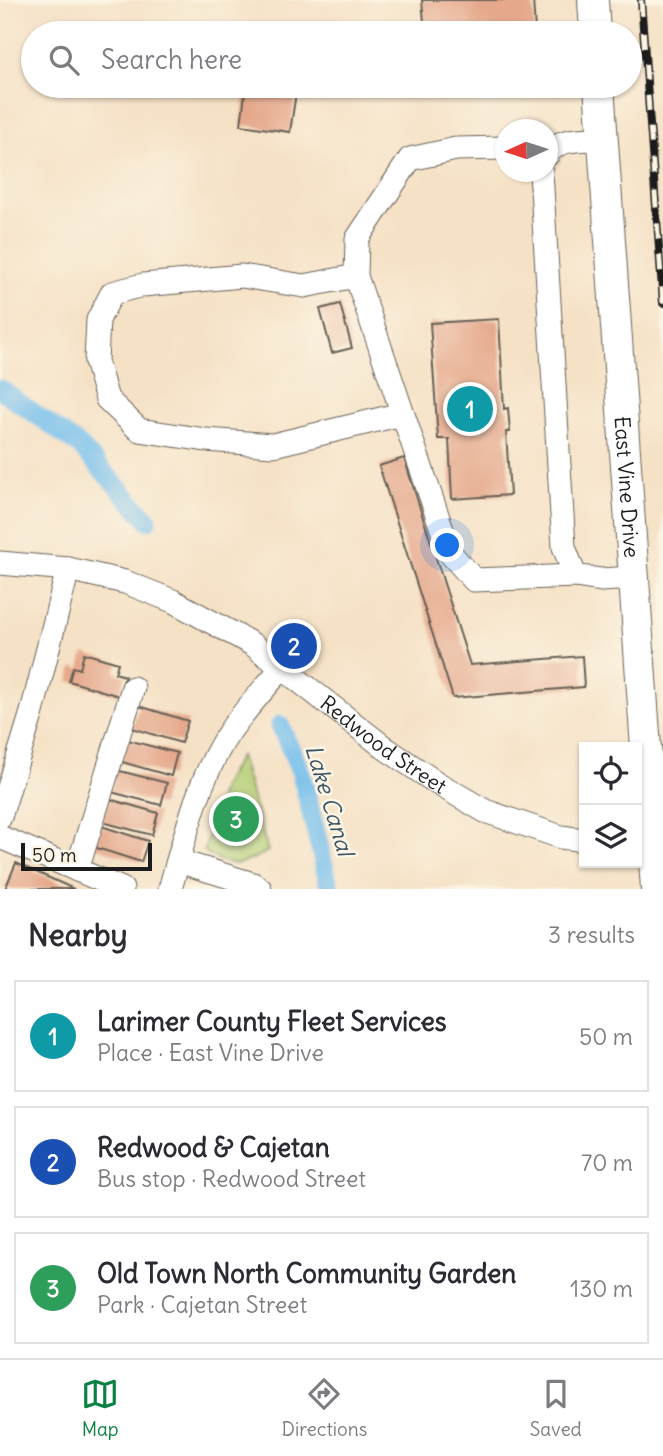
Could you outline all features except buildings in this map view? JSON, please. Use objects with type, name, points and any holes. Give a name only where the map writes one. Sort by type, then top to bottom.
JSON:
[{"type":"main road","points":[[593,0],[594,21]]},
{"type":"main road","name":"East Vine Drive","points":[[600,98],[651,851],[656,889]]},
{"type":"street","points":[[558,145],[568,141],[603,139]]},
{"type":"street","points":[[495,148],[456,149],[410,159],[357,239],[356,276],[450,553],[474,580],[575,576],[601,580],[633,578]]},
{"type":"street","points":[[542,182],[564,547],[575,576]]},
{"type":"street","points":[[356,276],[304,286],[242,276],[143,285],[112,293],[97,320],[96,361],[107,399],[139,430],[206,440],[272,445],[402,414]]},
{"type":"street","name":"Redwood Street","points":[[0,562],[68,569],[125,582],[173,601],[252,644],[385,748],[437,783],[485,811],[561,837],[579,839]]},
{"type":"street","points":[[0,817],[32,712],[68,569]]},
{"type":"street","points":[[170,889],[195,804],[213,760],[229,732],[282,667]]},
{"type":"street","points":[[77,870],[133,688]]},
{"type":"street","points":[[0,837],[122,889]]},
{"type":"street","points":[[178,861],[253,884],[260,889]]},
{"type":"green space","points":[[240,756],[268,851],[236,864],[221,861],[204,851],[222,787]]},
{"type":"waterway","name":"Lake Canal","points":[[0,389],[80,446],[148,520]]},
{"type":"waterway","name":"Lake Canal","points":[[280,725],[301,773],[330,889]]},
{"type":"railway","points":[[641,0],[663,303]]},
{"type":"place","name":"Larimer County Fleet Services","points":[[470,409]]},
{"type":"place","name":"Redwood & Cajetan","points":[[294,646]]},
{"type":"place","name":"Old Town North Community Garden","points":[[236,819]]}]
